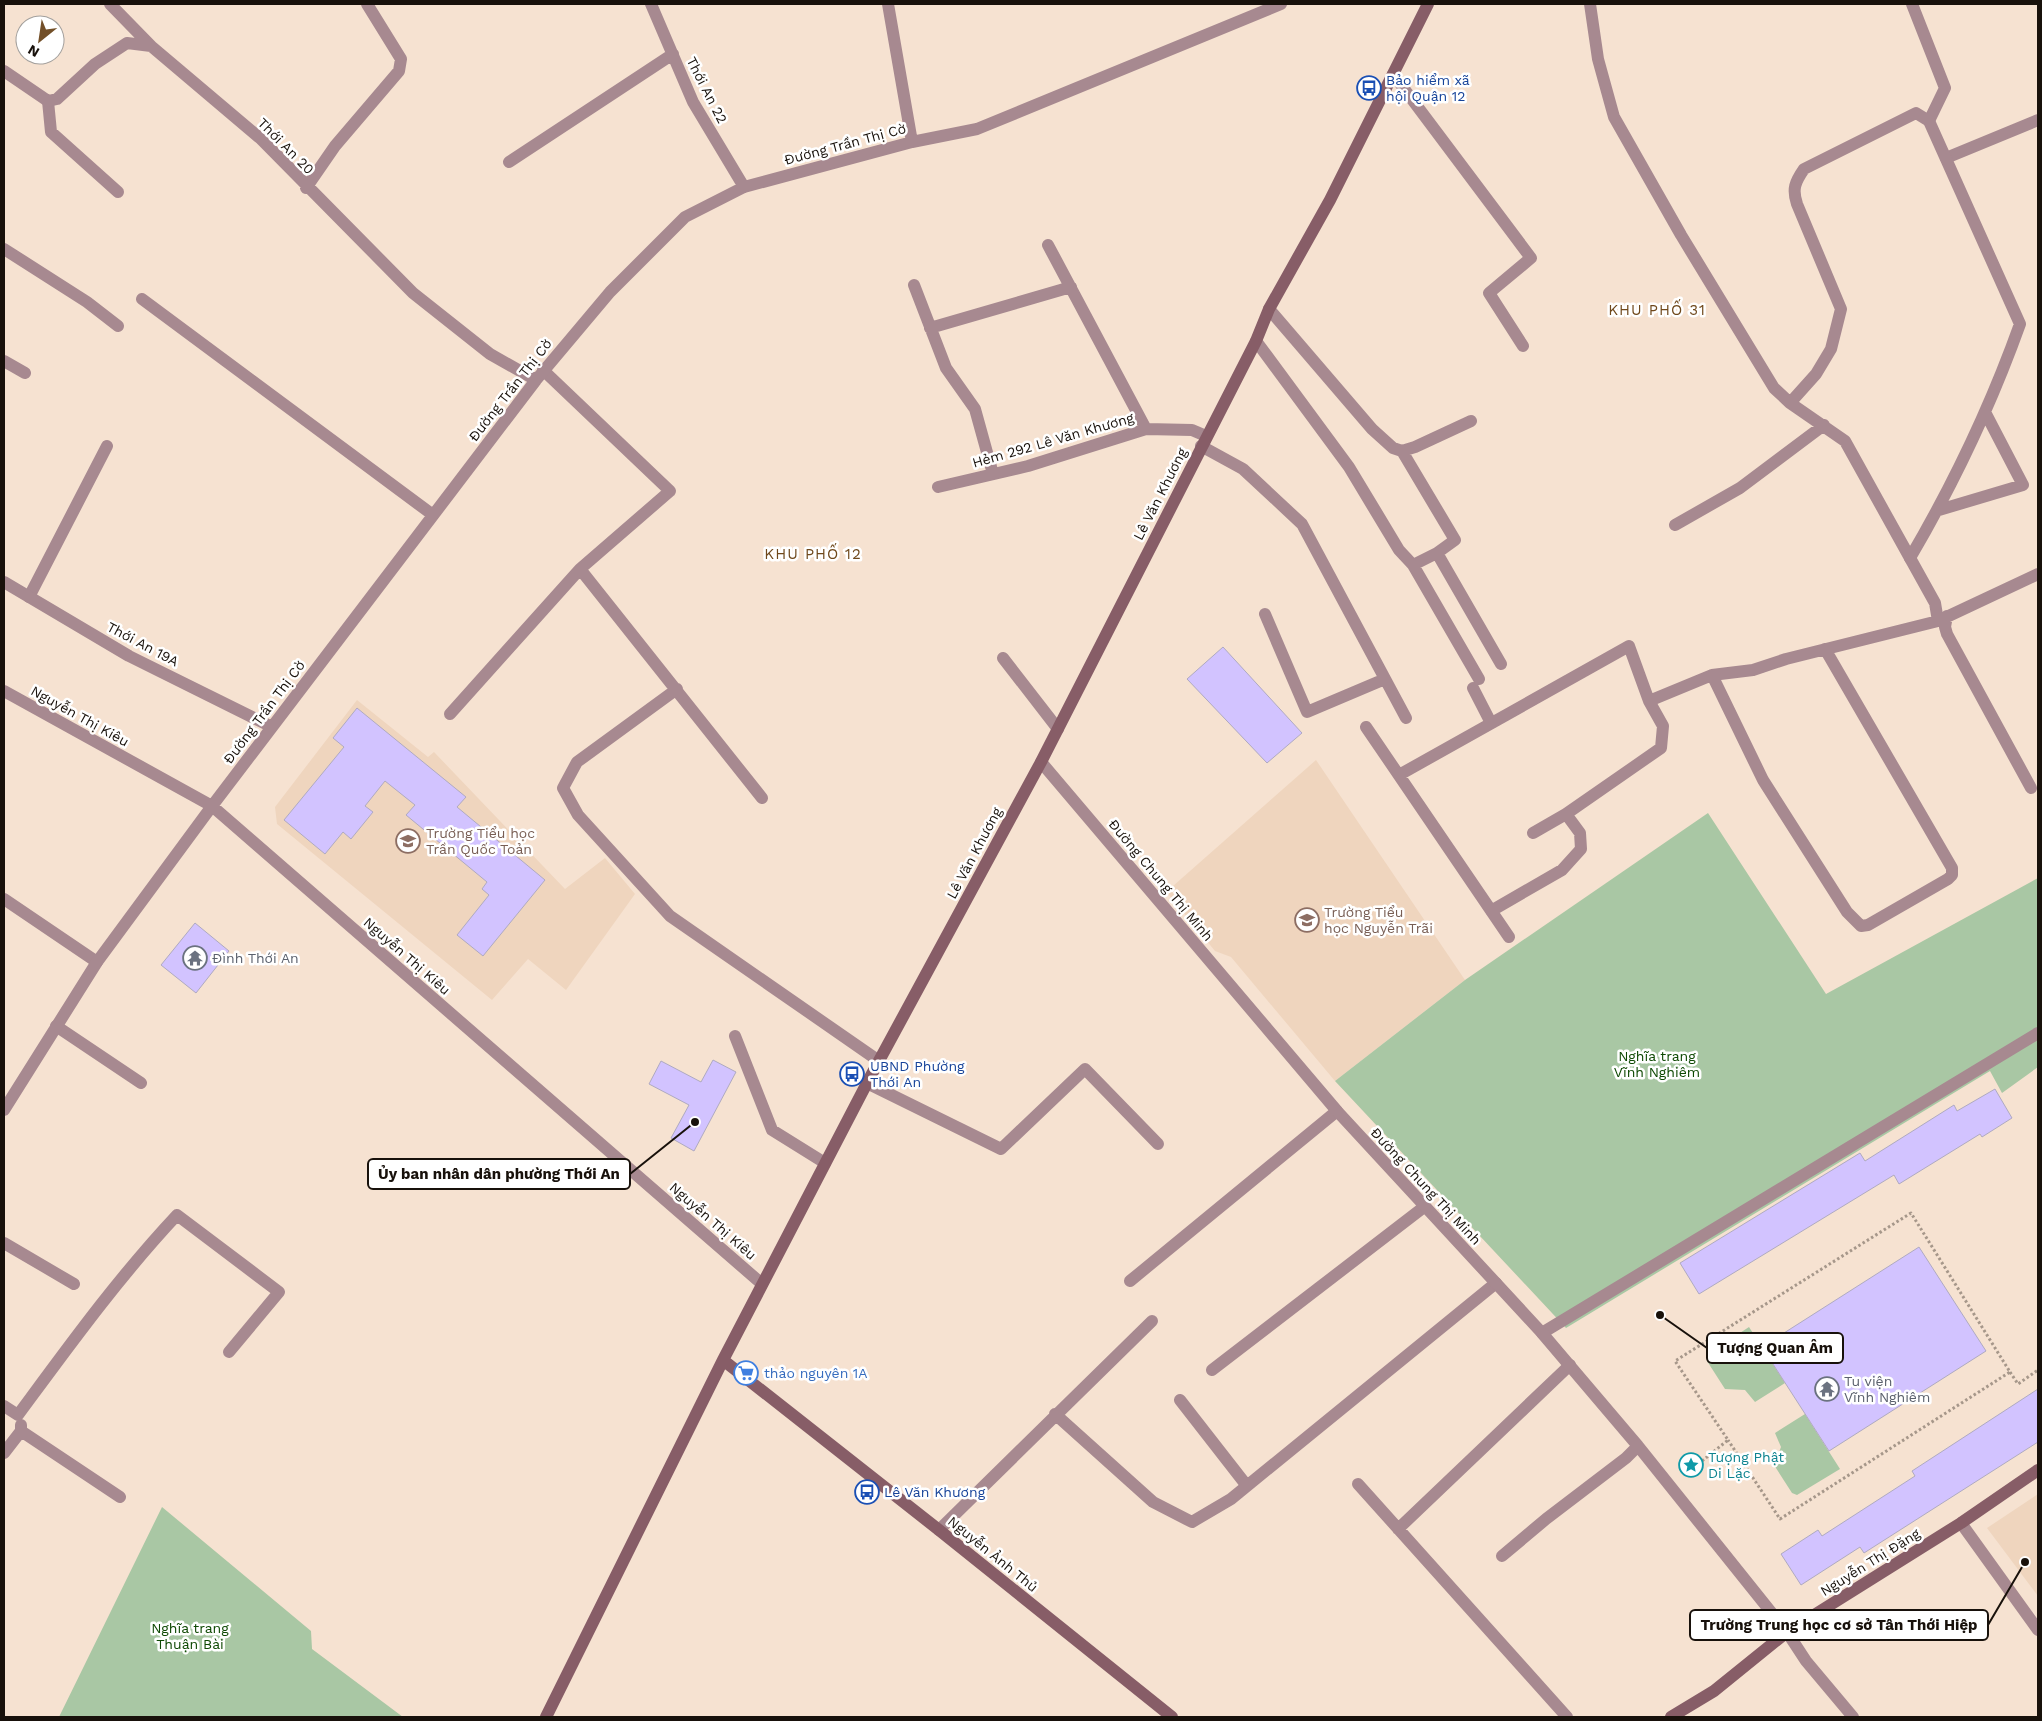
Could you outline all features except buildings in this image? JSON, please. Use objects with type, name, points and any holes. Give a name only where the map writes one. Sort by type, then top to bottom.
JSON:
[{"type":"main road","name":"Lê Văn Khương","points":[[546,1717],[722,1360],[867,1083],[1041,762],[1256,341],[1269,309],[1330,200],[1428,4]]},
{"type":"main road","name":"Nguyễn Ảnh Thủ","points":[[722,1360],[939,1530],[1172,1717]]},
{"type":"main road","name":"Nguyễn Thị Đặng","points":[[1671,1717],[1714,1691],[1787,1632],[1962,1523],[2038,1470]]},
{"type":"street","name":"Thới An 20","points":[[110,4],[151,46],[261,140],[306,188],[413,293],[490,354],[539,375],[670,491],[580,569]]},
{"type":"street","points":[[306,188],[335,146],[399,70],[401,59],[367,4]]},
{"type":"street","name":"Thới An 22","points":[[651,4],[693,102],[744,186]]},
{"type":"street","points":[[888,4],[912,142]]},
{"type":"street","name":"Đường Trần Thị Cờ","points":[[4,1110],[98,962],[212,806],[539,375],[610,292],[686,217],[744,186],[912,142],[977,129],[1281,4]]},
{"type":"street","points":[[1590,4],[1598,59],[1614,117],[1774,388],[1790,403],[1845,441],[1935,603],[1947,634],[2031,788]]},
{"type":"street","points":[[1912,4],[1945,88],[1929,121]]},
{"type":"street","points":[[4,71],[48,101],[58,99],[95,64],[127,43],[151,46]]},
{"type":"street","points":[[508,162],[673,54]]},
{"type":"street","points":[[1393,74],[1531,258],[1489,293],[1523,346]]},
{"type":"street","points":[[48,101],[51,132],[118,192]]},
{"type":"street","points":[[1790,403],[1816,374],[1831,349],[1842,309],[1797,204],[1793,192],[1795,182],[1804,169],[1916,113],[1929,121],[2020,324],[1999,383],[1939,510],[1910,558]]},
{"type":"street","points":[[1946,158],[2038,120]]},
{"type":"street","name":"Hẻm 292 Lê Văn Khương","points":[[1048,245],[1146,429]]},
{"type":"street","points":[[4,249],[87,302],[118,326]]},
{"type":"street","points":[[914,285],[946,368],[974,409],[993,474]]},
{"type":"street","points":[[930,328],[1071,287]]},
{"type":"street","points":[[142,299],[433,515]]},
{"type":"street","points":[[1269,309],[1386,444],[1402,451],[1456,540],[1413,566]]},
{"type":"street","points":[[1256,341],[1349,467],[1399,550],[1413,566],[1476,683],[1491,723]]},
{"type":"street","points":[[4,361],[25,373]]},
{"type":"street","points":[[1939,510],[2023,485],[1985,412]]},
{"type":"street","points":[[1402,451],[1471,421]]},
{"type":"street","points":[[1675,526],[1740,488],[1824,426]]},
{"type":"street","name":"Hẻm 292 Lê Văn Khương","points":[[938,487],[1028,466],[1146,429],[1192,430],[1243,469],[1302,524],[1406,718]]},
{"type":"street","points":[[29,596],[107,446]]},
{"type":"street","points":[[1437,553],[1501,664]]},
{"type":"street","points":[[450,714],[580,569],[762,798]]},
{"type":"street","points":[[1649,701],[1712,674],[1753,670],[1825,649],[1942,619],[2038,574]]},
{"type":"street","name":"Thới An 19A","points":[[4,582],[129,656],[272,727]]},
{"type":"street","points":[[1265,614],[1307,712],[1385,679]]},
{"type":"street","points":[[1399,775],[1629,646],[1649,701],[1662,726],[1660,748],[1566,814],[1533,832]]},
{"type":"street","points":[[1712,674],[1763,780],[1847,912],[1861,926],[1868,925],[1948,879],[1952,875],[1952,868],[1825,649]]},
{"type":"street","points":[[1003,658],[1058,729]]},
{"type":"street","points":[[677,689],[577,762],[563,788],[578,815],[670,916],[879,1061]]},
{"type":"street","name":"Nguyễn Thị Kiêu","points":[[4,691],[212,806],[762,1284]]},
{"type":"street","points":[[1366,727],[1509,937]]},
{"type":"street","name":"Đường Chung Thị Minh","points":[[1041,762],[1337,1111],[1570,1365],[1638,1446],[1787,1632],[1806,1661],[1853,1717]]},
{"type":"street","points":[[1491,910],[1562,870],[1582,850],[1580,833],[1566,814]]},
{"type":"street","points":[[4,900],[98,962]]},
{"type":"street","points":[[56,1026],[141,1083]]},
{"type":"street","points":[[1542,1333],[2038,1033]]},
{"type":"street","points":[[735,1036],[772,1130],[825,1163]]},
{"type":"street","points":[[867,1083],[1001,1148],[1085,1069],[1158,1144]]},
{"type":"street","points":[[1130,1281],[1337,1111]]},
{"type":"street","points":[[1212,1370],[1424,1207]]},
{"type":"street","points":[[120,1497],[21,1431],[18,1415],[76,1334],[142,1253],[177,1215],[279,1292],[229,1352]]},
{"type":"street","points":[[4,1243],[74,1284]]},
{"type":"street","points":[[1055,1414],[1153,1502],[1192,1522],[1231,1499],[1496,1283]]},
{"type":"street","points":[[939,1530],[1055,1414],[1152,1321]]},
{"type":"street","points":[[1398,1529],[1570,1365]]},
{"type":"street","points":[[1180,1400],[1247,1486]]},
{"type":"street","points":[[4,1406],[18,1415]]},
{"type":"street","points":[[4,1453],[21,1431]]},
{"type":"street","points":[[1502,1556],[1546,1519],[1626,1458],[1638,1446]]},
{"type":"street","points":[[1358,1484],[1568,1717]]},
{"type":"street","points":[[1962,1523],[2038,1630]]},
{"type":"path","points":[[2010,1372],[1780,1519],[1675,1361],[1911,1213],[2018,1384],[2038,1370]]},
{"type":"path","points":[[1702,1461],[1728,1440]]},
{"type":"shaded area","name":"Trường Tiểu học Trần Quốc Toản","points":[[357,700],[428,757],[434,752],[565,889],[605,858],[635,894],[566,990],[528,959],[492,1000],[277,824],[275,807]]},
{"type":"shaded area","name":"Trường Tiểu học Nguyễn Trãi","points":[[1316,760],[1465,980],[1335,1081],[1231,957],[1215,951],[1164,889],[1173,886]]},
{"type":"shaded area","points":[[2038,1494],[2038,1596],[1987,1528]]},
{"type":"green space","name":"Nghĩa trang Vĩnh Nghiêm","points":[[1708,813],[1826,994],[2038,878],[2038,1067],[2002,1093],[1990,1071],[1566,1328],[1335,1081],[1465,980]]},
{"type":"green space","points":[[1749,1327],[1785,1383],[1755,1402],[1745,1390],[1725,1389],[1707,1361],[1707,1356],[1711,1352]]},
{"type":"green space","points":[[1805,1414],[1840,1469],[1797,1495],[1792,1493],[1774,1465],[1781,1447],[1775,1433]]},
{"type":"green space","name":"Nghĩa trang Thuận Bài","points":[[162,1507],[311,1631],[312,1649],[403,1717],[59,1717]]},
{"type":"place","name":"Bảo hiểm xã hội Quận 12","points":[[1369,88]]},
{"type":"place","name":"Trường Tiểu học Trần Quốc Toản","points":[[408,841]]},
{"type":"place","name":"Trường Tiểu học Nguyễn Trãi","points":[[1307,920]]},
{"type":"place","name":"Đình Thới An","points":[[195,958]]},
{"type":"place","name":"UBND Phường Thới An","points":[[852,1074]]},
{"type":"place","name":"Ủy ban nhân dân phường Thới An","points":[[695,1122]]},
{"type":"place","name":"Tượng Quan Âm","points":[[1660,1315]]},
{"type":"place","name":"thảo nguyên 1A","points":[[746,1373]]},
{"type":"place","name":"Tu viện Vĩnh Nghiêm","points":[[1827,1389]]},
{"type":"place","name":"Tượng Phật Di Lặc","points":[[1691,1465]]},
{"type":"place","name":"Lê Văn Khương","points":[[867,1492]]},
{"type":"place","name":"Trường Trung học cơ sở Tân Thới Hiệp","points":[[2025,1562]]},
{"type":"district","name":"KHU PHỐ 31","points":[[1657,310]]},
{"type":"district","name":"KHU PHỐ 12","points":[[813,554]]}]
